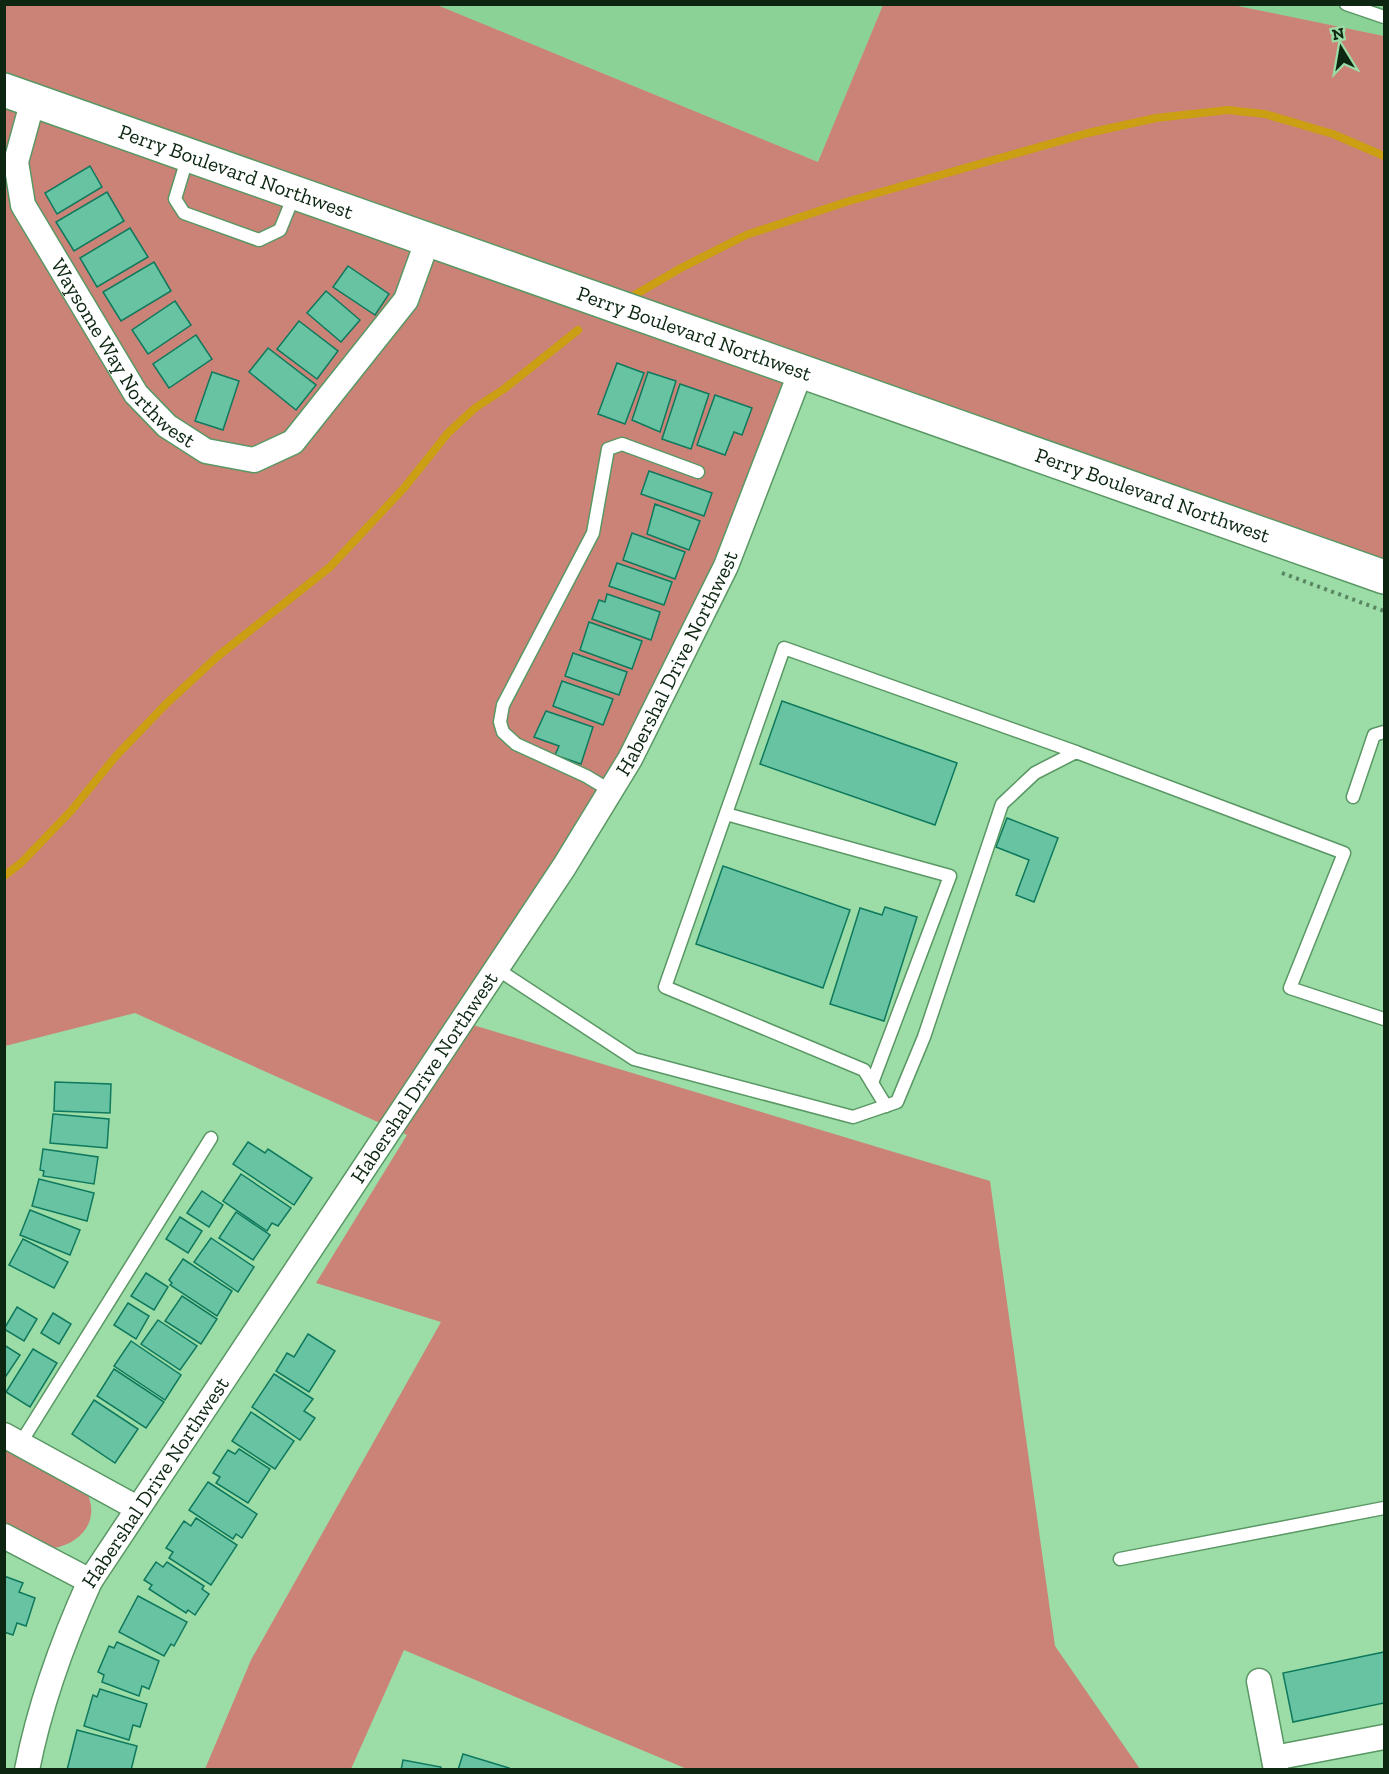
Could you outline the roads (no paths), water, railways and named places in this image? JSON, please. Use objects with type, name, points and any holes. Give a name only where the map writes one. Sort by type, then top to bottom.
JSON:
[{"type":"street","name":"Perry Boulevard Northwest","points":[[19,95],[1384,577]]},
{"type":"street","name":"Waysome Way Northwest","points":[[19,95],[16,162],[23,206],[136,394],[167,426],[206,451],[254,460],[293,442],[406,300],[428,239]]},
{"type":"street","name":"Habershal Drive Northwest","points":[[27,1770],[38,1716],[63,1641],[90,1581],[497,969],[564,867],[630,759],[726,566],[801,371]]},
{"type":"street","points":[[12,1439],[137,1508]]},
{"type":"street","points":[[4,1536],[90,1581]]},
{"type":"street","points":[[1259,1681],[1275,1764],[1384,1737]]},
{"type":"lane","points":[[1346,4],[1384,17]]},
{"type":"lane","points":[[188,155],[175,200],[184,213],[259,240],[280,230],[295,192]]},
{"type":"lane","points":[[610,791],[586,776],[516,744],[503,732],[500,722],[503,705],[592,533],[608,449],[622,444],[698,472]]},
{"type":"lane","points":[[886,1106],[864,1070],[665,987],[784,648],[1076,752],[1344,853],[1290,988],[1384,1019]]},
{"type":"lane","points":[[1353,797],[1374,735],[1384,732]]},
{"type":"lane","points":[[497,969],[634,1059],[853,1117],[897,1102],[924,1037],[1002,804],[1016,788],[1035,773],[1076,752]]},
{"type":"lane","points":[[726,814],[950,876],[872,1083]]},
{"type":"lane","points":[[12,1439],[212,1138]]},
{"type":"lane","points":[[1120,1558],[1384,1508]]},
{"type":"waterway","points":[[626,300],[681,268],[746,235],[846,202],[1088,133],[1156,118],[1228,110],[1265,114],[1333,134],[1384,156]]},
{"type":"waterway","points":[[4,876],[21,863],[71,811],[116,756],[166,704],[218,656],[330,567],[404,488],[448,433],[475,408],[504,389],[578,330]]}]
